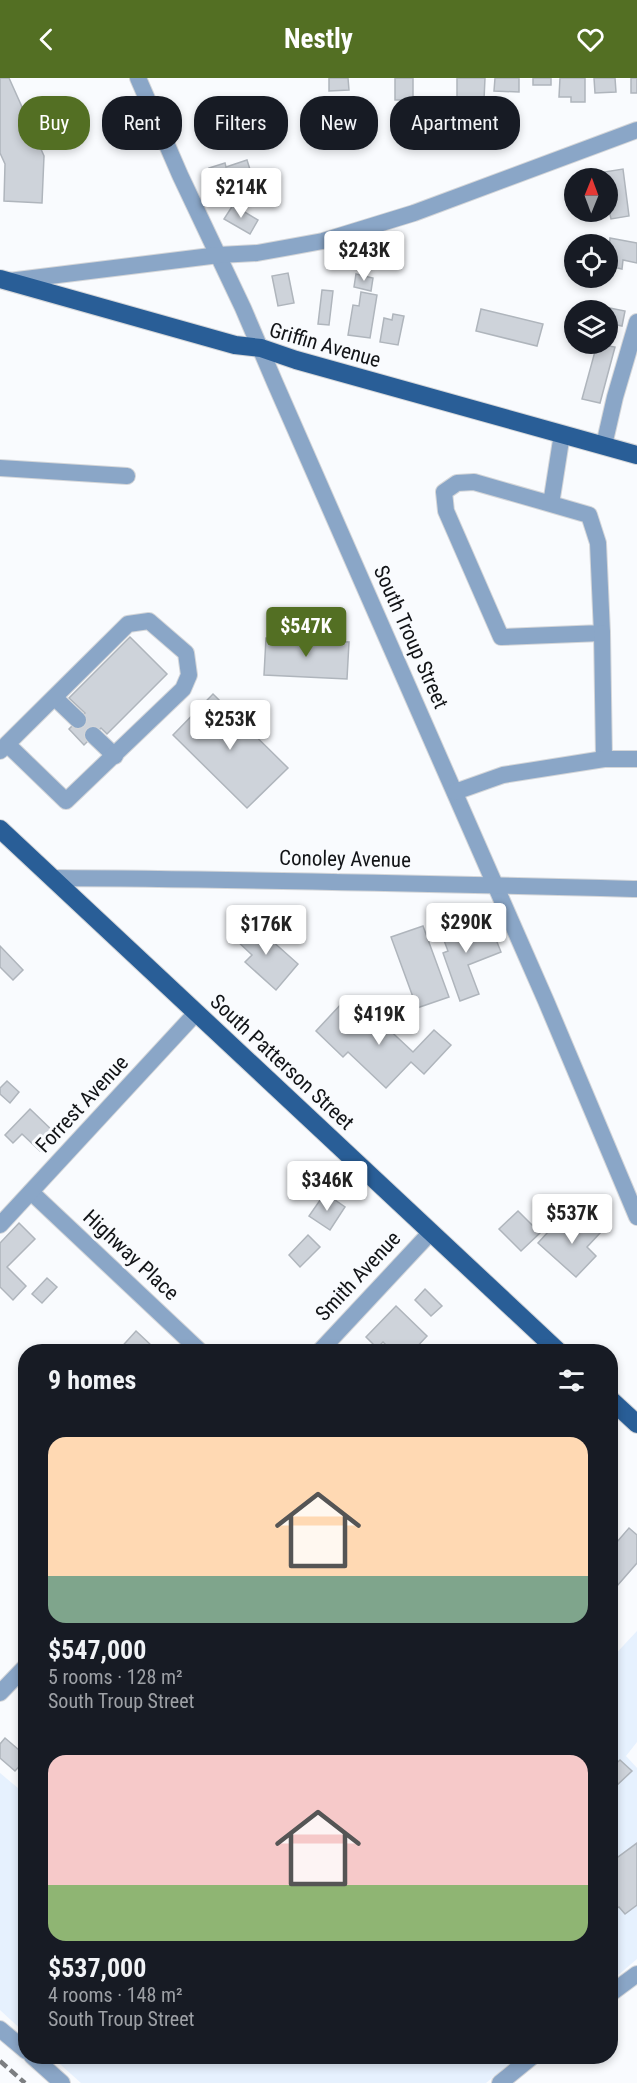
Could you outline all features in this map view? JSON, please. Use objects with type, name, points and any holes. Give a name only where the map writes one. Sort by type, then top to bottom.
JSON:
[{"type":"main road","name":"Griffin Avenue","points":[[4,280],[216,340],[261,348],[296,360],[637,455]]},
{"type":"main road","name":"South Patterson Street","points":[[0,829],[551,1344]]},
{"type":"main road","points":[[618,1406],[637,1424]]},
{"type":"street","name":"South Troup Street","points":[[138,78],[180,175],[261,348],[637,1217]]},
{"type":"street","points":[[4,280],[219,255],[257,253],[323,241],[414,213],[637,130]]},
{"type":"street","points":[[604,446],[615,397],[637,322]]},
{"type":"street","points":[[551,504],[562,434]]},
{"type":"street","points":[[0,468],[126,476]]},
{"type":"street","points":[[602,633],[501,637],[446,511],[444,492],[457,483],[474,482],[589,515],[598,543],[602,633],[604,759]]},
{"type":"street","points":[[149,621],[186,653],[189,675],[183,689],[66,801],[4,748],[55,698],[128,624],[149,621]]},
{"type":"street","points":[[55,698],[78,720]]},
{"type":"street","points":[[93,735],[115,756]]},
{"type":"street","points":[[455,792],[503,775],[604,759],[637,759]]},
{"type":"street","name":"Conoley Avenue","points":[[52,879],[194,878],[637,889]]},
{"type":"street","name":"Forrest Avenue","points":[[0,1225],[196,1013]]},
{"type":"street","name":"Highway Place","points":[[31,1192],[192,1344]]},
{"type":"street","name":"Smith Avenue","points":[[326,1344],[431,1232]]},
{"type":"street","points":[[0,1694],[18,1675]]},
{"type":"street","points":[[618,1988],[637,1974]]},
{"type":"street","points":[[0,2029],[18,2044]]},
{"type":"street","points":[[41,2064],[63,2083]]},
{"type":"street","points":[[500,2083],[523,2064]]},
{"type":"shaded area","points":[[637,1631],[637,1742],[626,1756],[637,1768],[637,1959],[618,1975],[618,1651]]},
{"type":"shaded area","points":[[0,1773],[18,1788],[18,2027],[0,2010]]},
{"type":"shaded area","points":[[60,2064],[509,2064],[486,2083],[81,2083]]},
{"type":"building","points":[[0,78],[9,78],[18,98],[18,150],[41,150],[44,156],[42,203],[4,201],[5,164],[0,153]]},
{"type":"building","points":[[329,78],[348,78],[349,90],[329,91]]},
{"type":"building","points":[[395,78],[413,78],[413,96],[395,96]]},
{"type":"building","points":[[457,78],[485,78],[484,96],[457,96]]},
{"type":"building","points":[[495,78],[519,78],[519,92],[494,91]]},
{"type":"building","points":[[533,78],[551,78],[551,85],[533,85]]},
{"type":"building","points":[[560,78],[585,78],[585,102],[571,102],[571,97],[559,97]]},
{"type":"building","points":[[594,78],[615,78],[616,92],[595,93]]},
{"type":"building","points":[[631,78],[637,78],[637,93],[631,93]]},
{"type":"building","points":[[247,160],[254,182],[217,194],[209,168],[225,163],[226,167]]},
{"type":"building","points":[[623,169],[629,216],[618,218],[618,170]]},
{"type":"building","points":[[233,205],[258,220],[250,234],[224,219]]},
{"type":"building","points":[[618,239],[637,243],[637,263],[623,260],[622,269],[618,268]]},
{"type":"building","points":[[288,273],[294,303],[278,306],[272,276]]},
{"type":"building","points":[[356,274],[373,278],[371,291],[354,287]]},
{"type":"building","points":[[322,290],[333,291],[329,325],[318,324]]},
{"type":"building","points":[[361,292],[377,295],[370,338],[348,335],[353,305],[359,306]]},
{"type":"building","points":[[481,309],[543,324],[537,346],[476,331]]},
{"type":"building","points":[[618,310],[625,311],[622,326],[618,325]]},
{"type":"building","points":[[393,314],[404,316],[398,345],[380,342],[384,318],[392,320]]},
{"type":"building","points":[[594,354],[613,354],[600,403],[582,399]]},
{"type":"building","points":[[285,634],[295,634],[295,640],[349,642],[347,679],[264,675],[266,638],[285,639]]},
{"type":"building","points":[[130,637],[167,674],[107,734],[101,728],[84,745],[69,729],[85,713],[69,698]]},
{"type":"building","points":[[213,694],[288,768],[247,808],[173,735]]},
{"type":"building","points":[[454,916],[462,938],[491,927],[501,952],[468,965],[479,994],[460,1001],[443,953],[448,951],[437,922]]},
{"type":"building","points":[[251,922],[298,964],[276,990],[245,962],[252,955],[235,939]]},
{"type":"building","points":[[423,926],[449,997],[417,1008],[391,937]]},
{"type":"building","points":[[0,946],[23,970],[13,980],[0,967]]},
{"type":"building","points":[[343,1002],[374,1031],[382,1023],[413,1052],[434,1030],[451,1045],[424,1074],[411,1062],[386,1088],[348,1052],[343,1057],[316,1031]]},
{"type":"building","points":[[7,1081],[19,1092],[10,1103],[0,1094],[0,1088]]},
{"type":"building","points":[[30,1109],[56,1134],[40,1151],[22,1134],[13,1143],[5,1135]]},
{"type":"building","points":[[325,1193],[345,1207],[330,1230],[309,1216]]},
{"type":"building","points":[[518,1211],[540,1233],[521,1251],[499,1229]]},
{"type":"building","points":[[583,1215],[601,1232],[587,1247],[596,1256],[576,1277],[538,1243],[558,1221],[568,1231]]},
{"type":"building","points":[[19,1223],[35,1239],[7,1267],[26,1286],[13,1300],[0,1287],[0,1243]]},
{"type":"building","points":[[308,1235],[320,1247],[300,1267],[289,1255]]},
{"type":"building","points":[[47,1278],[57,1287],[42,1303],[32,1294]]},
{"type":"building","points":[[425,1289],[442,1306],[431,1316],[415,1300]]},
{"type":"building","points":[[396,1306],[427,1336],[420,1344],[385,1344],[383,1342],[373,1344],[366,1337]]},
{"type":"building","points":[[136,1331],[150,1344],[124,1344]]},
{"type":"building","points":[[629,1528],[637,1535],[637,1563],[618,1585],[618,1541]]},
{"type":"building","points":[[5,1738],[18,1749],[18,1768],[15,1771],[0,1758],[0,1744]]},
{"type":"building","points":[[620,1760],[632,1771],[618,1784],[618,1762]]},
{"type":"building","points":[[637,1843],[637,1905],[625,1914],[618,1908],[618,1857]]},
{"type":"railway","points":[[0,2061],[25,2083]]}]
